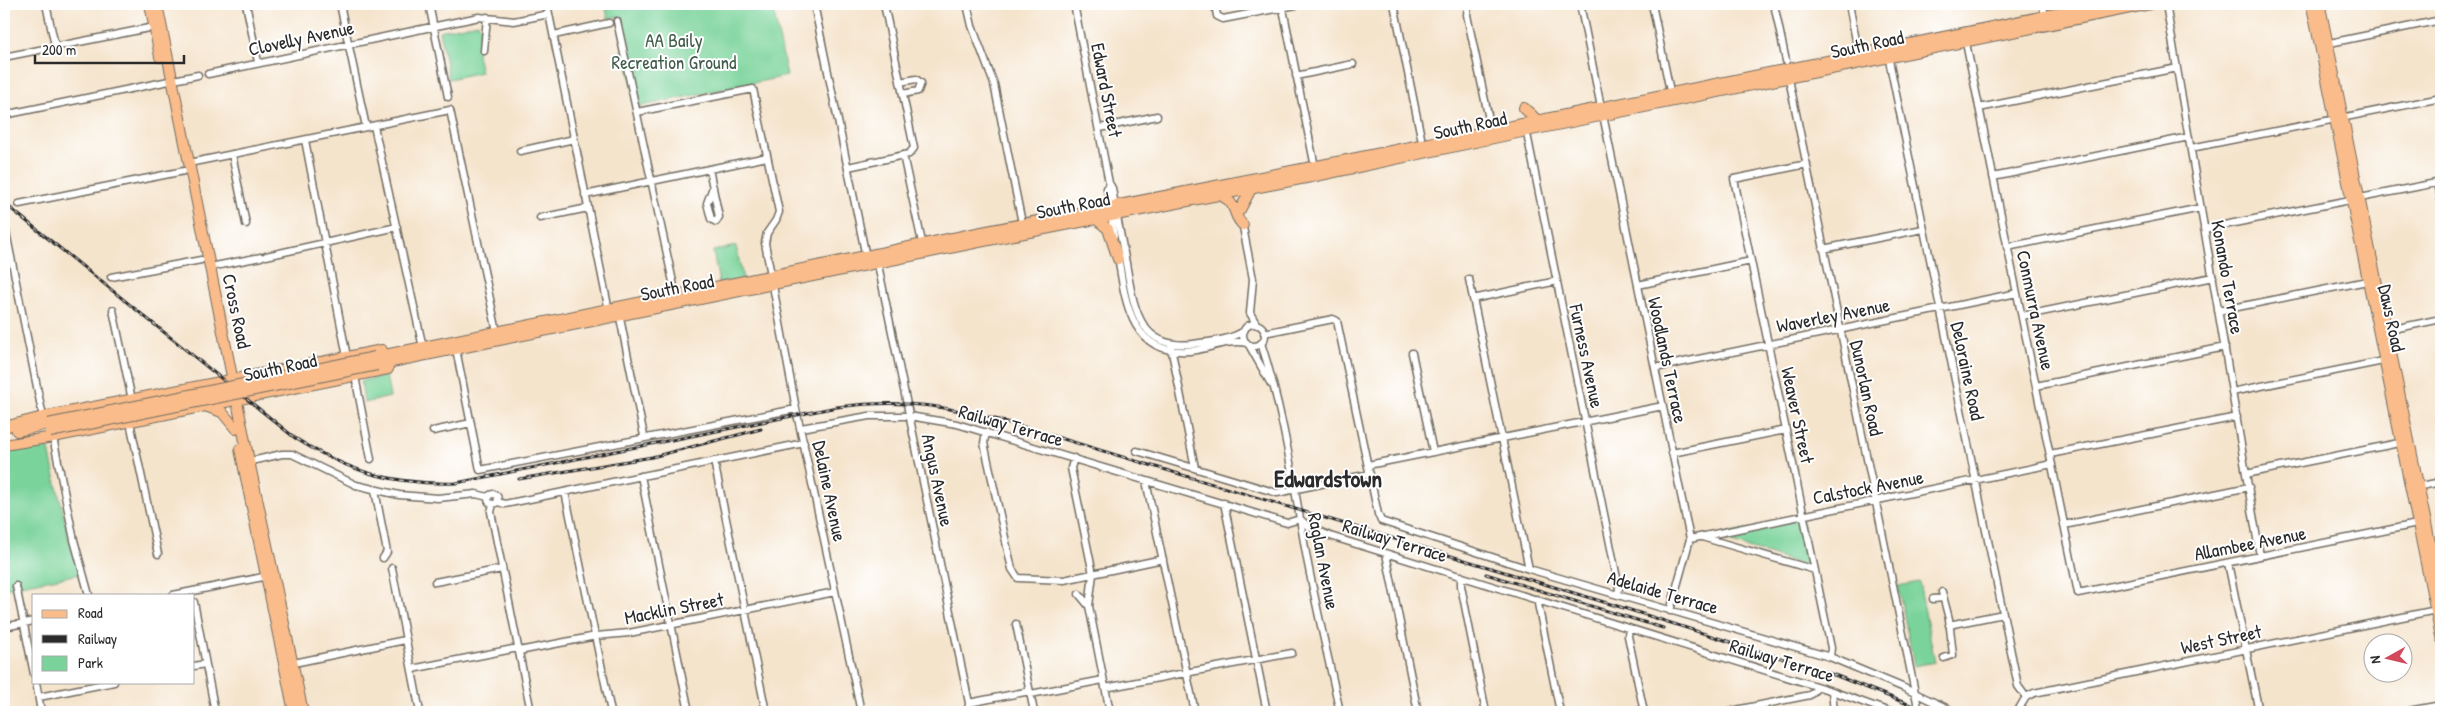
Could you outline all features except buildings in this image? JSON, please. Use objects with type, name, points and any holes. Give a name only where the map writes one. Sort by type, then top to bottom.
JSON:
[{"type":"highway","name":"Cross Road","points":[[150,4],[158,26],[288,664],[294,712]]},
{"type":"highway","name":"Cross Road","points":[[157,4],[158,26]]},
{"type":"highway","name":"South Road","points":[[2046,20],[2104,4]]},
{"type":"highway","name":"South Road","points":[[1671,97],[1685,90],[1787,69],[1860,59],[2046,20],[2150,4]]},
{"type":"highway","name":"South Road","points":[[1023,228],[1096,219],[1113,211],[1220,195],[1236,187],[1251,189],[1424,148],[1671,97],[1787,69]]},
{"type":"highway","points":[[1524,108],[1537,120]]},
{"type":"highway","name":"South Road","points":[[4,441],[48,428],[376,361],[472,337],[676,300],[1023,228],[1236,187],[1315,167],[1424,148],[1491,129],[1525,127],[1537,120],[1602,111]]},
{"type":"highway","points":[[1240,210],[1251,189]]},
{"type":"highway","points":[[1220,195],[1232,203],[1239,221],[1243,225]]},
{"type":"highway","points":[[1096,219],[1108,229],[1118,259]]},
{"type":"highway","name":"Cross Road","points":[[206,264],[227,350],[230,380]]},
{"type":"highway","name":"South Road","points":[[376,361],[456,349],[614,312]]},
{"type":"highway","points":[[4,445],[132,400],[348,356],[422,343],[472,337]]},
{"type":"highway","points":[[4,427],[48,428],[130,422],[428,360],[456,349]]},
{"type":"highway","points":[[227,350],[238,368],[254,375],[262,395]]},
{"type":"highway","points":[[200,386],[205,407]]},
{"type":"highway","name":"Cross Road","points":[[234,401],[236,429],[246,462]]},
{"type":"highway","points":[[205,407],[222,412],[236,429]]},
{"type":"highway","name":"South Road","points":[[4,433],[48,428]]},
{"type":"highway","name":"Cross Road","points":[[288,664],[303,712]]},
{"type":"main road","name":"Daws Road","points":[[2311,4],[2324,44]]},
{"type":"main road","name":"Daws Road","points":[[2320,4],[2324,44],[2372,280],[2389,360],[2420,486],[2422,523],[2438,609],[2441,639]]},
{"type":"main road","name":"Daws Road","points":[[2389,360],[2401,443],[2410,488],[2439,568],[2441,594]]},
{"type":"street","points":[[46,4],[55,46]]},
{"type":"street","points":[[246,4],[258,62]]},
{"type":"street","points":[[340,4],[366,127]]},
{"type":"street","points":[[429,4],[448,97]]},
{"type":"street","points":[[547,4],[585,195],[644,436]]},
{"type":"street","name":"Angus Avenue","points":[[814,4],[848,167],[909,416],[969,703],[967,712]]},
{"type":"street","points":[[848,167],[906,154],[914,148],[884,4]]},
{"type":"street","points":[[967,4],[972,26],[994,84],[1023,228]]},
{"type":"street","name":"Edward Street","points":[[1074,4],[1100,128],[1109,183],[1112,188],[1113,211]]},
{"type":"street","points":[[1215,4],[1217,16],[1223,19],[1282,6],[1301,4]]},
{"type":"street","points":[[1394,4],[1424,148]]},
{"type":"street","points":[[1468,4],[1467,15],[1491,129]]},
{"type":"street","name":"Woodlands Terrace","points":[[1580,4],[1690,539],[1670,611]]},
{"type":"street","points":[[1652,4],[1671,97]]},
{"type":"street","name":"Dunorlan Road","points":[[1774,4],[1919,710]]},
{"type":"street","points":[[1849,4],[1860,59]]},
{"type":"street","points":[[2043,4],[2046,20]]},
{"type":"street","name":"Konando Terrace","points":[[2166,4],[2260,556]]},
{"type":"street","points":[[1282,6],[1315,167]]},
{"type":"street","name":"Clovelly Avenue","points":[[208,74],[433,26],[487,17],[514,21],[549,14]]},
{"type":"street","points":[[484,51],[487,17]]},
{"type":"street","points":[[2324,44],[2441,20]]},
{"type":"street","points":[[617,21],[676,300]]},
{"type":"street","points":[[554,35],[608,23]]},
{"type":"street","points":[[4,57],[158,26]]},
{"type":"street","name":"Conmurra Avenue","points":[[1965,37],[2078,593]]},
{"type":"street","name":"Deloraine Road","points":[[1887,53],[2018,686],[2026,697]]},
{"type":"street","points":[[1296,76],[1353,64]]},
{"type":"street","points":[[1979,108],[2177,68]]},
{"type":"street","points":[[4,115],[198,75]]},
{"type":"street","points":[[1667,78],[1676,86],[1685,90]]},
{"type":"street","points":[[900,82],[916,79],[921,83],[918,90],[903,94]]},
{"type":"street","name":"Delaine Avenue","points":[[637,112],[753,89],[778,212],[778,216],[765,238],[772,280],[796,409],[861,712]]},
{"type":"street","points":[[2191,148],[2441,98]]},
{"type":"street","points":[[19,204],[186,167],[232,154],[450,110],[497,332]]},
{"type":"street","points":[[1100,128],[1157,116]]},
{"type":"street","points":[[374,126],[422,343]]},
{"type":"street","name":"Furness Avenue","points":[[1525,127],[1619,588],[1618,595]]},
{"type":"street","points":[[1993,177],[2189,137]]},
{"type":"street","points":[[520,151],[574,139]]},
{"type":"street","points":[[304,140],[348,356]]},
{"type":"street","points":[[232,154],[246,224]]},
{"type":"street","points":[[906,154],[923,249]]},
{"type":"street","points":[[585,195],[768,156]]},
{"type":"street","name":"Weaver Street","points":[[1806,164],[1734,179],[1831,648],[1830,657]]},
{"type":"street","points":[[709,169],[713,187]]},
{"type":"street","points":[[2204,230],[2440,182],[2441,200]]},
{"type":"street","points":[[1236,187],[1253,279],[1250,313],[1264,333]]},
{"type":"street","points":[[540,218],[588,208]]},
{"type":"street","points":[[2007,247],[2201,208]]},
{"type":"street","points":[[1113,211],[1118,259],[1126,305],[1134,323],[1150,341],[1171,347],[1196,350],[1233,342],[1261,344],[1264,333]]},
{"type":"street","points":[[1113,211],[1138,317],[1150,333],[1171,347],[1234,336],[1249,326],[1257,325]]},
{"type":"street","points":[[4,222],[48,428],[89,594]]},
{"type":"street","points":[[111,277],[264,257],[397,227]]},
{"type":"street","points":[[1823,249],[1924,229]]},
{"type":"street","points":[[1638,285],[1751,261]]},
{"type":"street","points":[[2022,316],[2212,277]]},
{"type":"street","points":[[1469,279],[1529,569]]},
{"type":"street","points":[[2218,311],[2372,280]]},
{"type":"street","points":[[1473,299],[1557,281]]},
{"type":"street","name":"Waverley Avenue","points":[[1655,368],[2017,293]]},
{"type":"street","points":[[113,310],[132,400]]},
{"type":"street","points":[[2383,331],[2441,320]]},
{"type":"street","points":[[1137,451],[1277,493],[1370,474],[1337,321],[1264,333]]},
{"type":"street","points":[[1244,331],[1244,339],[1248,344]]},
{"type":"street","name":"Raglan Avenue","points":[[1248,344],[1264,375],[1273,387]]},
{"type":"street","name":"Raglan Avenue","points":[[1261,344],[1273,387],[1296,489],[1300,519],[1340,712]]},
{"type":"street","points":[[1171,347],[1195,468]]},
{"type":"street","points":[[2036,386],[2224,347]]},
{"type":"street","points":[[456,349],[480,470],[644,436],[796,409]]},
{"type":"street","points":[[1412,353],[1433,452]]},
{"type":"street","points":[[2232,392],[2389,360]]},
{"type":"street","points":[[354,376],[371,459]]},
{"type":"street","points":[[1368,465],[1662,406]]},
{"type":"street","name":"Railway Terrace","points":[[801,428],[869,416],[909,416],[957,424],[1287,523],[1300,519],[1309,527],[1321,532],[1386,554],[1832,691],[1890,712]]},
{"type":"street","points":[[2050,454],[2237,417]]},
{"type":"street","points":[[130,422],[158,554]]},
{"type":"street","points":[[433,430],[470,423]]},
{"type":"street","points":[[1672,453],[1786,430]]},
{"type":"street","points":[[986,432],[984,443],[1014,574],[1018,578],[1050,581],[1163,559]]},
{"type":"street","points":[[2246,474],[2410,441]]},
{"type":"street","points":[[495,503],[506,503],[565,492],[804,443]]},
{"type":"street","points":[[246,462],[282,454],[292,454],[356,485],[399,495],[432,498],[476,494],[488,497],[495,494],[498,498],[491,512],[531,712]]},
{"type":"street","points":[[1074,458],[1071,468],[1093,574],[1089,606],[1110,712]]},
{"type":"street","points":[[714,461],[766,712]]},
{"type":"street","name":"Calstock Avenue","points":[[1690,539],[2052,464]]},
{"type":"street","name":"Adelaide Terrace","points":[[1370,474],[1381,521],[1529,569],[1830,657],[1955,712]]},
{"type":"street","points":[[641,476],[689,712]]},
{"type":"street","points":[[1146,481],[1195,712]]},
{"type":"street","points":[[2410,488],[2441,482]]},
{"type":"street","points":[[2064,525],[2249,487]]},
{"type":"street","points":[[375,490],[387,552],[383,558]]},
{"type":"street","points":[[565,492],[611,712]]},
{"type":"street","points":[[1224,503],[1267,712]]},
{"type":"street","name":"Allambee Avenue","points":[[2078,593],[2422,523]]},
{"type":"street","points":[[1701,536],[1814,570]]},
{"type":"street","points":[[1386,554],[1418,712]]},
{"type":"street","points":[[2228,563],[2259,712]]},
{"type":"street","points":[[392,568],[420,712]]},
{"type":"street","points":[[435,582],[502,568]]},
{"type":"street","points":[[192,593],[270,576]]},
{"type":"street","points":[[1461,576],[1461,586],[1486,712]]},
{"type":"street","points":[[16,586],[32,665]]},
{"type":"street","name":"Macklin Street","points":[[412,669],[596,636],[629,633],[835,592]]},
{"type":"street","points":[[1078,594],[1089,606]]},
{"type":"street","points":[[1933,598],[1942,595],[1949,625],[1953,655],[1944,658]]},
{"type":"street","points":[[1537,599],[1560,712]]},
{"type":"street","points":[[195,608],[215,712]]},
{"type":"street","name":"West Street","points":[[2026,697],[2040,691],[2438,609]]},
{"type":"street","points":[[1949,625],[2003,614]]},
{"type":"street","points":[[4,627],[32,621]]},
{"type":"street","points":[[1016,624],[1034,712]]},
{"type":"street","points":[[1628,628],[1644,712]]},
{"type":"street","points":[[288,664],[406,640]]},
{"type":"street","points":[[1105,688],[1292,653]]},
{"type":"street","points":[[195,666],[205,664]]},
{"type":"street","points":[[969,703],[1103,680]]},
{"type":"street","points":[[36,684],[42,712]]},
{"type":"street","points":[[39,698],[105,684]]},
{"type":"street","points":[[1726,712],[1761,709],[1810,695],[1818,687]]},
{"type":"street","points":[[1832,691],[1834,712]]},
{"type":"street","points":[[2017,712],[2026,697]]},
{"type":"street","points":[[1919,710],[1934,702]]},
{"type":"street","points":[[2403,712],[2441,704]]},
{"type":"green space","name":"AA Baily Recreation Ground","points":[[605,4],[772,4],[787,76],[637,107],[617,17],[608,18]]},
{"type":"green space","points":[[478,23],[481,28],[477,55],[481,72],[449,79],[439,31]]},
{"type":"green space","points":[[736,246],[743,279],[719,283],[713,251]]},
{"type":"green space","points":[[386,376],[390,397],[364,403],[361,381]]},
{"type":"green space","points":[[46,443],[69,540],[80,574],[4,588],[4,449]]},
{"type":"green space","points":[[1801,519],[1811,567],[1712,537]]},
{"type":"green space","points":[[1919,582],[1935,662],[1914,666],[1898,586]]},
{"type":"railway","points":[[4,203],[295,438],[334,460],[372,474],[412,482],[456,483],[837,407],[904,404],[944,408],[1010,423],[1627,609],[1837,676],[1928,712]]},
{"type":"railway","points":[[519,479],[652,457],[761,429]]},
{"type":"railway","points":[[1486,574],[1663,628]]},
{"type":"district","name":"Edwardstown","points":[[1328,479]]}]
